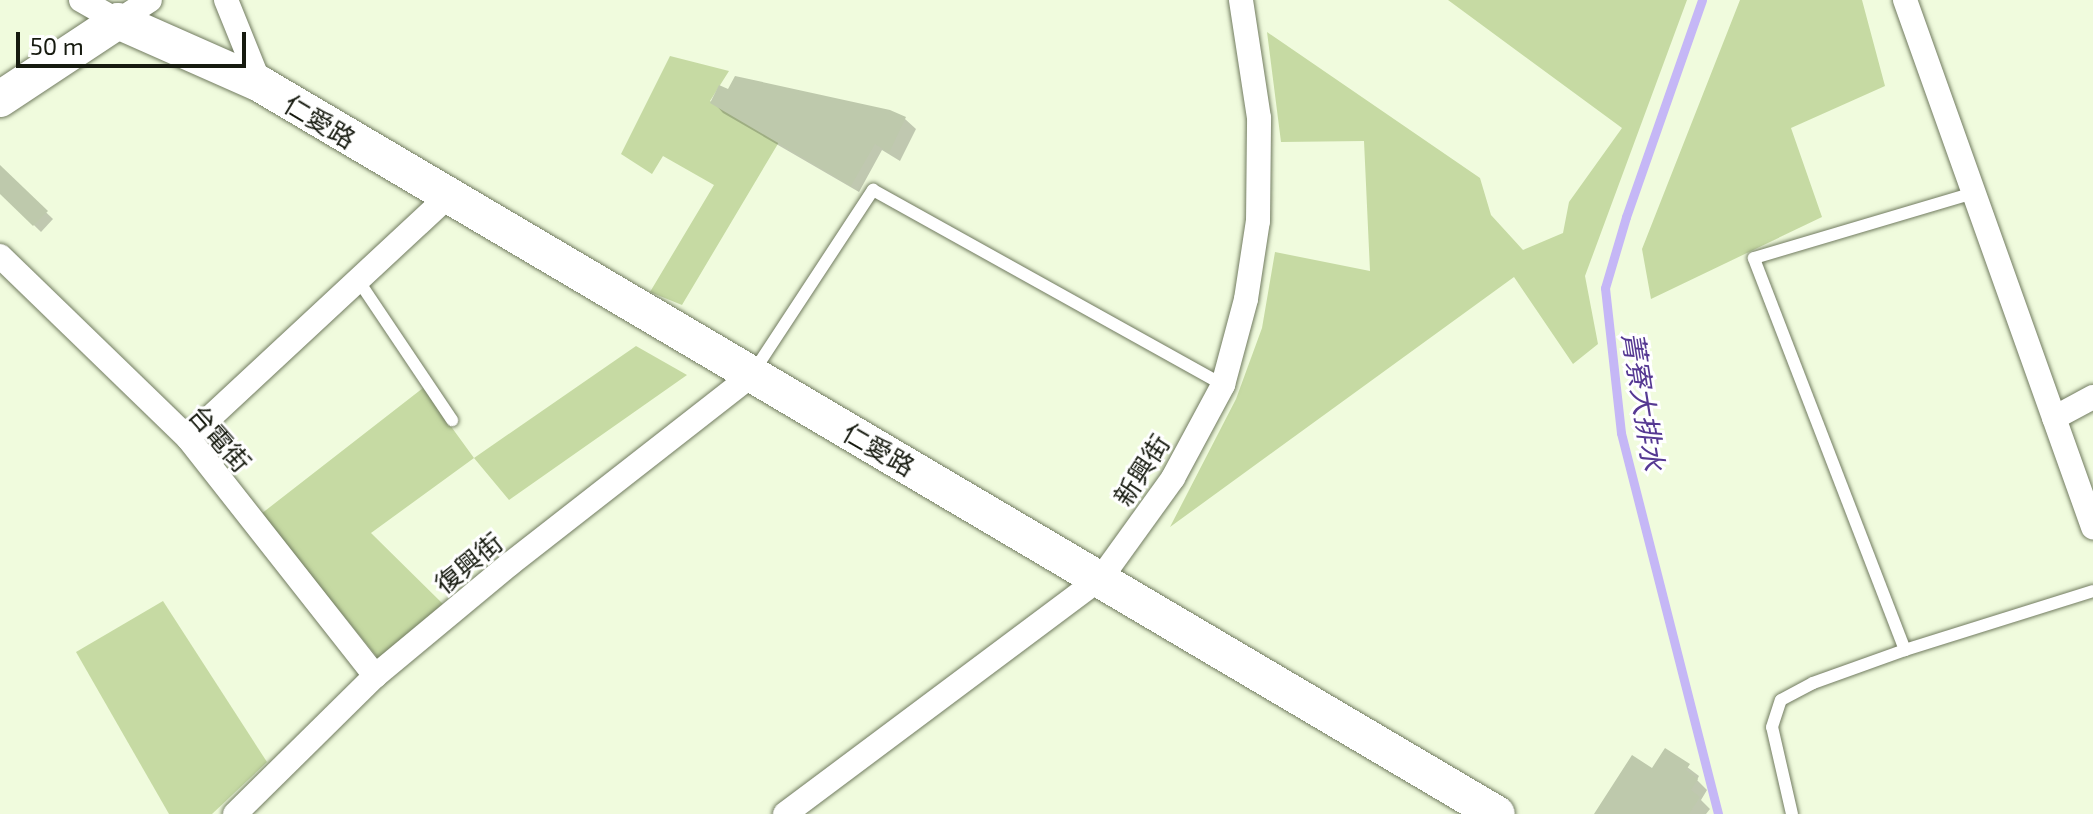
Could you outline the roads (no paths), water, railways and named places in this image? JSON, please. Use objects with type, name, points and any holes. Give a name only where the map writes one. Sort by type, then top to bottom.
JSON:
[{"type":"street","name":"仁愛路","points":[[81,0],[118,21],[260,84],[1497,814]]},
{"type":"street","points":[[0,99],[150,0]]},
{"type":"street","name":"仁愛路","points":[[226,0],[260,84]]},
{"type":"street","name":"新興街","points":[[785,814],[1101,578],[1173,478],[1223,385],[1246,299],[1258,221],[1259,118],[1241,0]]},
{"type":"street","points":[[1912,2],[1974,193],[2093,527]]},
{"type":"street","points":[[188,438],[447,197]]},
{"type":"street","name":"台電街","points":[[0,256],[188,438],[375,676]]},
{"type":"street","name":"復興街","points":[[235,814],[375,676],[510,564],[752,375]]},
{"type":"street","points":[[2054,418],[2093,397]]},
{"type":"lane","points":[[752,375],[873,190],[1223,385]]},
{"type":"lane","points":[[1905,650],[1754,258],[1974,193]]},
{"type":"lane","points":[[358,280],[452,420]]},
{"type":"lane","points":[[1792,814],[1772,727],[1781,700],[1813,683],[1905,650],[2093,591]]},
{"type":"waterway","name":"菁寮大排水","points":[[1702,0],[1626,217],[1605,288],[1621,433],[1718,814]]}]
